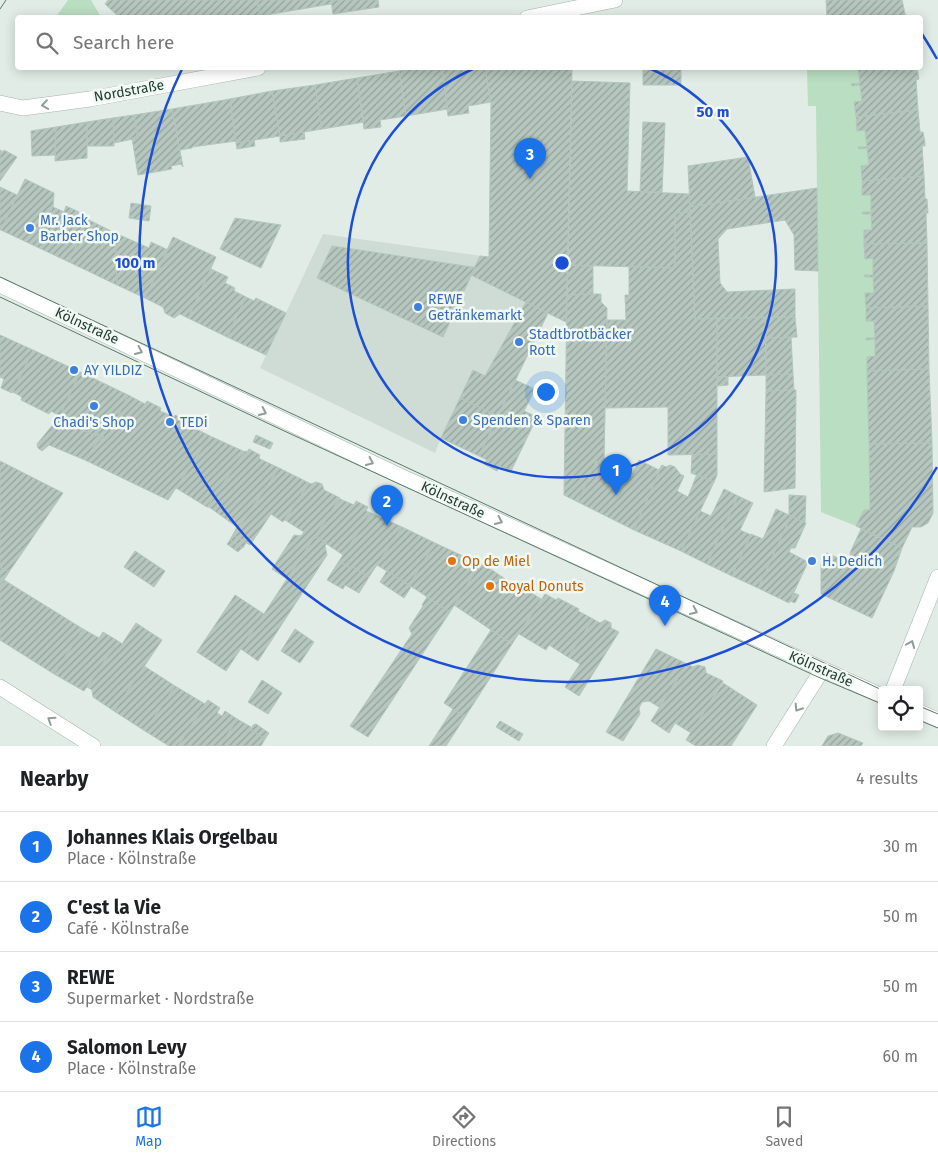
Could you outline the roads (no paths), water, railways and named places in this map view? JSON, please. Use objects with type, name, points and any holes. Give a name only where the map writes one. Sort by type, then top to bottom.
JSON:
[{"type":"street","points":[[542,15],[615,0]]},
{"type":"street","name":"Nordstraße","points":[[0,103],[23,108],[247,70]]},
{"type":"street","name":"Kölnstraße","points":[[0,285],[362,458],[878,694]]},
{"type":"street","points":[[895,686],[938,577]]},
{"type":"street","points":[[774,746],[822,670]]},
{"type":"street","points":[[0,687],[92,746]]},
{"type":"street","points":[[923,714],[938,720]]},
{"type":"tram line","points":[[0,9],[6,0]]},
{"type":"tram line","points":[[0,277],[878,688]]},
{"type":"tram line","points":[[0,297],[280,429],[818,677],[878,702]]},
{"type":"tram line","points":[[923,708],[938,714]]},
{"type":"tram line","points":[[923,722],[938,728]]},
{"type":"place","name":"REWE","points":[[530,179]]},
{"type":"place","name":"Mr. Jack Barber Shop","points":[[30,228]]},
{"type":"place","name":"REWE Getränkemarkt","points":[[418,307]]},
{"type":"place","name":"Stadtbrotbäcker Rott","points":[[519,342]]},
{"type":"place","name":"AY YILDIZ","points":[[74,370]]},
{"type":"place","name":"Chadi's Shop","points":[[94,406]]},
{"type":"place","name":"Spenden & Sparen","points":[[463,420]]},
{"type":"place","name":"TEDi","points":[[170,422]]},
{"type":"place","name":"Johannes Klais Orgelbau","points":[[616,495]]},
{"type":"place","name":"C'est la Vie","points":[[387,526]]},
{"type":"place","name":"Op de Miel","points":[[452,561]]},
{"type":"place","name":"H. Dedich","points":[[812,561]]},
{"type":"place","name":"Royal Donuts","points":[[490,586]]},
{"type":"place","name":"Salomon Levy","points":[[665,626]]}]
